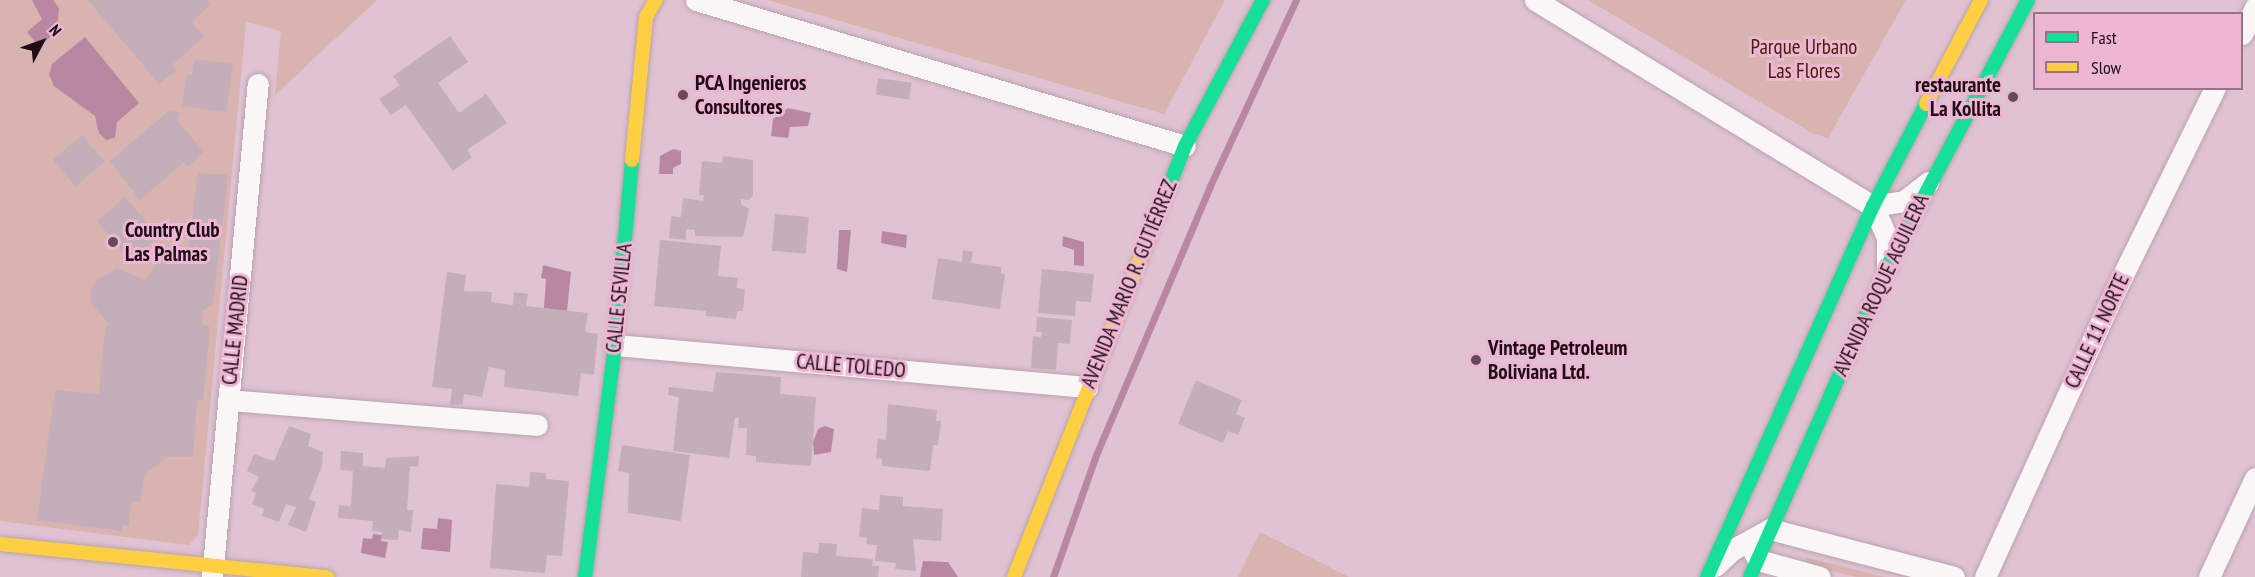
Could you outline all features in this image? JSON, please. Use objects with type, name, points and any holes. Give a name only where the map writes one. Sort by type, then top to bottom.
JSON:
[{"type":"street","name":"CALLE SEVILLA","points":[[585,577],[615,345],[646,17],[656,0]]},
{"type":"street","points":[[696,0],[1185,146]]},
{"type":"street","name":"AVENIDA MARIO R. GUTIÉRREZ","points":[[1014,577],[1185,146],[1263,0]]},
{"type":"street","points":[[1535,0],[1873,206],[1887,237],[1887,269]]},
{"type":"street","name":"AVENIDA ROQUE AGUILERA","points":[[1707,576],[1873,206],[1981,0]]},
{"type":"street","name":"AVENIDA ROQUE AGUILERA","points":[[1754,569],[1770,529],[1928,182],[2028,0]]},
{"type":"street","points":[[2243,30],[2255,7]]},
{"type":"street","name":"CALLE MADRID","points":[[213,571],[258,84]]},
{"type":"street","name":"CALLE 11 NORTE","points":[[1985,577],[2114,293],[2214,90]]},
{"type":"street","points":[[1873,206],[1904,201],[1928,182]]},
{"type":"street","name":"CALLE TOLEDO","points":[[615,345],[1088,387]]},
{"type":"street","points":[[228,400],[537,425]]},
{"type":"street","points":[[2209,577],[2255,478]]},
{"type":"street","points":[[1747,488],[1743,507],[1747,540],[1754,569],[1820,577]]},
{"type":"street","points":[[1707,576],[1747,540],[1770,529],[1954,577]]},
{"type":"street","points":[[0,544],[213,571],[327,577]]},
{"type":"green space","name":"Country Club Las Palmas","points":[[0,0],[377,0],[275,95],[281,31],[246,22],[198,535],[189,545],[0,521]]},
{"type":"green space","points":[[767,0],[1225,0],[1164,114]]},
{"type":"green space","name":"Parque Urbano Las Flores","points":[[1588,0],[1906,0],[1828,138],[1812,133]]},
{"type":"green space","points":[[1260,532],[1349,577],[1238,577]]},
{"type":"green space","points":[[1805,558],[1885,577],[1856,577],[1810,566]]},
{"type":"shaded area","points":[[32,0],[53,0],[59,8],[57,31],[39,47],[27,32],[42,19]]},
{"type":"shaded area","points":[[85,37],[139,103],[117,122],[115,138],[106,140],[99,133],[95,116],[54,86],[49,75],[52,64]]},
{"type":"shaded area","points":[[788,108],[811,113],[808,126],[790,127],[788,138],[771,136],[773,119]]},
{"type":"shaded area","points":[[673,149],[681,151],[681,164],[673,168],[673,174],[659,174],[660,156]]},
{"type":"shaded area","points":[[839,230],[851,230],[847,272],[837,269]]},
{"type":"shaded area","points":[[882,231],[907,235],[906,248],[881,243]]},
{"type":"shaded area","points":[[1063,236],[1084,242],[1084,266],[1074,265],[1074,250],[1062,246]]},
{"type":"shaded area","points":[[543,265],[571,272],[567,311],[544,308],[546,279],[541,278]]},
{"type":"shaded area","points":[[825,426],[834,429],[831,452],[814,455],[813,442],[818,429]]},
{"type":"shaded area","points":[[438,518],[452,520],[450,552],[421,549],[423,528],[437,529]]},
{"type":"shaded area","points":[[373,534],[382,535],[381,541],[388,542],[385,558],[361,553],[363,538],[372,539]]},
{"type":"shaded area","points":[[923,561],[948,562],[958,577],[920,577]]},
{"type":"building","points":[[88,0],[206,0],[210,5],[192,22],[204,37],[173,64],[176,70],[159,84]]},
{"type":"building","points":[[450,36],[468,62],[438,83],[459,113],[486,94],[507,123],[467,150],[472,157],[453,171],[406,105],[391,115],[379,99],[400,85],[393,76]]},
{"type":"building","points":[[194,59],[233,64],[226,112],[182,106],[187,74],[192,74]]},
{"type":"building","points":[[878,78],[912,83],[909,100],[876,95]]},
{"type":"building","points":[[170,110],[180,113],[177,120],[204,152],[188,167],[184,162],[140,200],[110,161]]},
{"type":"building","points":[[82,135],[104,162],[75,186],[53,159]]},
{"type":"building","points":[[723,156],[753,160],[753,195],[749,200],[741,199],[741,204],[749,209],[743,237],[695,236],[695,230],[686,229],[686,240],[669,238],[671,216],[681,217],[683,198],[703,201],[704,195],[699,195],[702,161],[722,163]]},
{"type":"building","points":[[198,173],[228,175],[213,304],[202,311],[203,325],[210,327],[203,401],[197,400],[193,457],[167,457],[145,474],[140,502],[131,502],[129,526],[122,525],[122,531],[37,520],[55,390],[99,394],[105,330],[109,324],[91,303],[91,291],[97,280],[117,268],[145,280],[171,244],[187,257]]},
{"type":"building","points":[[125,197],[159,236],[131,261],[97,221]]},
{"type":"building","points":[[775,214],[809,217],[806,254],[772,251]]},
{"type":"building","points":[[660,240],[721,246],[718,276],[738,278],[737,288],[745,289],[743,311],[737,311],[736,319],[706,316],[706,311],[654,306]]},
{"type":"building","points":[[963,250],[973,252],[971,263],[1001,267],[1001,273],[1005,274],[1000,309],[932,299],[938,258],[962,262]]},
{"type":"building","points":[[1042,269],[1094,274],[1091,302],[1076,301],[1075,316],[1038,313]]},
{"type":"building","points":[[447,272],[466,275],[464,291],[492,292],[491,302],[513,305],[514,292],[528,294],[526,306],[588,313],[585,332],[598,334],[594,375],[581,373],[578,396],[504,387],[505,370],[489,367],[482,397],[464,394],[463,404],[450,405],[452,389],[432,387]]},
{"type":"building","points":[[1037,317],[1072,320],[1070,344],[1058,343],[1056,370],[1031,368],[1033,336],[1041,337],[1042,332],[1036,332]]},
{"type":"building","points":[[716,372],[781,377],[780,394],[816,397],[811,466],[756,462],[756,456],[746,455],[747,428],[738,428],[739,418],[735,418],[729,458],[673,451],[679,397],[668,395],[669,387],[713,392]]},
{"type":"building","points":[[1196,380],[1242,400],[1236,414],[1245,418],[1238,435],[1228,431],[1223,443],[1178,424]]},
{"type":"building","points":[[888,404],[937,410],[936,421],[941,421],[938,445],[933,445],[930,471],[882,466],[882,459],[876,458],[878,439],[886,440]]},
{"type":"building","points":[[289,426],[311,434],[308,446],[323,452],[322,466],[309,499],[316,502],[306,532],[288,525],[296,507],[286,504],[279,522],[262,516],[264,509],[252,504],[256,493],[251,491],[259,477],[247,471],[254,454],[274,461]]},
{"type":"building","points":[[622,445],[690,455],[681,521],[628,513],[629,473],[618,471]]},
{"type":"building","points":[[341,451],[363,453],[363,466],[385,468],[386,458],[419,456],[418,467],[410,466],[407,510],[413,510],[411,532],[399,530],[398,540],[382,539],[382,532],[372,531],[373,521],[338,518],[339,505],[351,506],[353,471],[340,470]]},
{"type":"building","points":[[530,472],[546,473],[546,479],[569,481],[562,556],[547,555],[545,573],[490,568],[496,484],[529,487]]},
{"type":"building","points":[[880,495],[903,497],[903,506],[943,509],[941,541],[913,539],[916,571],[895,569],[896,563],[875,561],[877,545],[866,544],[867,538],[859,537],[862,508],[879,510]]},
{"type":"building","points":[[819,543],[837,544],[836,556],[873,559],[872,566],[879,566],[878,577],[801,577],[803,552],[818,553]]},
{"type":"waterway","points":[[1053,577],[1096,455],[1210,186],[1296,0]]},
{"type":"traffic: fast","points":[[1164,199],[1185,146],[1263,0]]},
{"type":"traffic: fast","points":[[1750,577],[1892,257],[2028,0]]},
{"type":"traffic: fast","points":[[1707,577],[1873,206],[1926,104]]},
{"type":"traffic: fast","points":[[585,577],[615,345],[632,160]]},
{"type":"traffic: slow","points":[[632,160],[646,17],[656,0]]},
{"type":"traffic: slow","points":[[1926,104],[1981,0]]},
{"type":"traffic: slow","points":[[1014,577],[1164,199]]},
{"type":"traffic: slow","points":[[0,544],[327,577]]},
{"type":"place","name":"PCA Ingenieros Consultores","points":[[683,95]]},
{"type":"place","name":"restaurante La Kollita","points":[[2013,97]]},
{"type":"place","name":"Country Club Las Palmas","points":[[113,242]]},
{"type":"place","name":"Vintage Petroleum Boliviana Ltd.","points":[[1476,360]]}]
